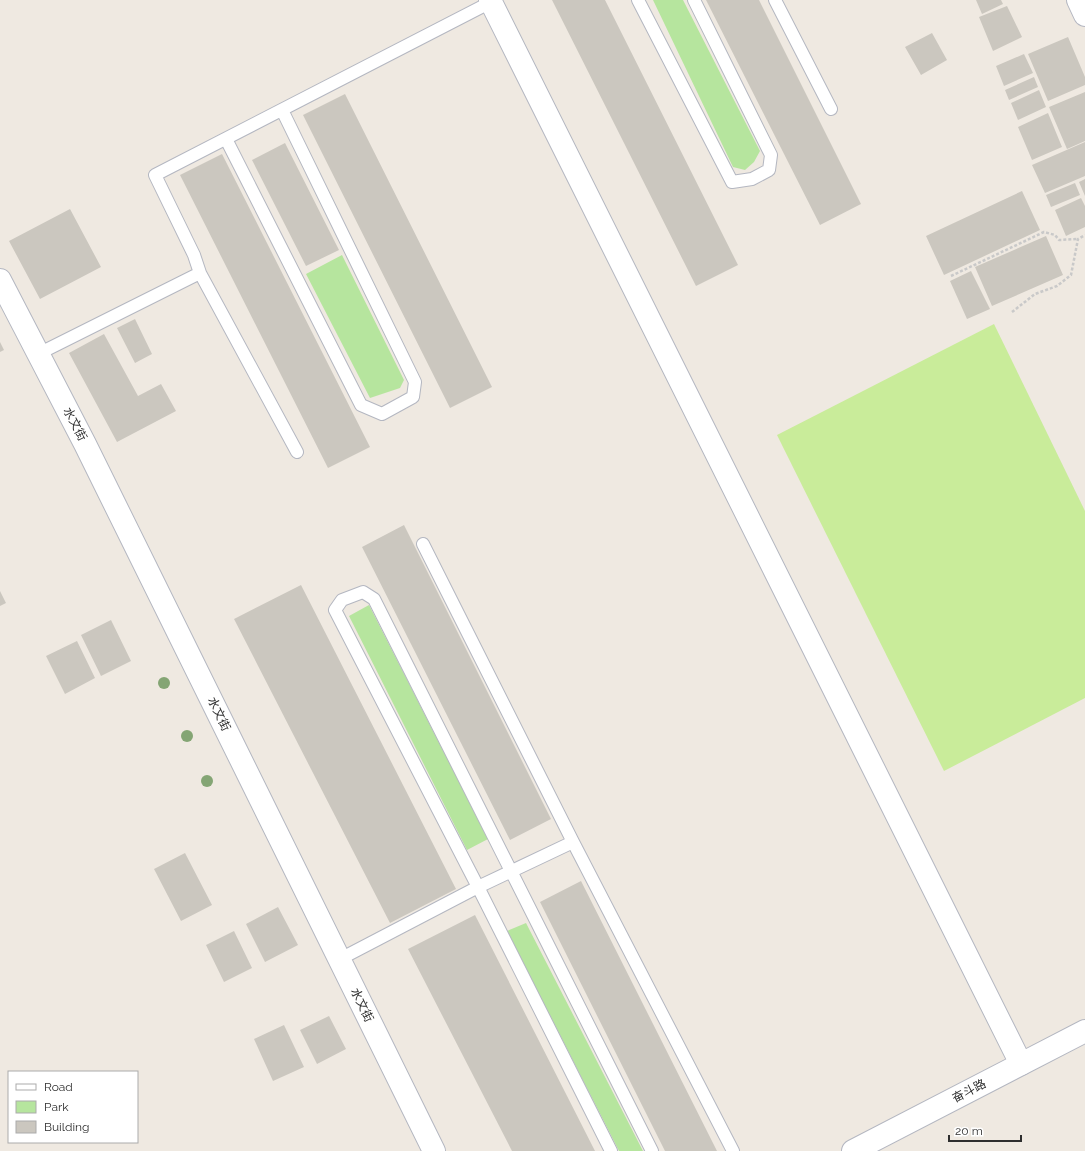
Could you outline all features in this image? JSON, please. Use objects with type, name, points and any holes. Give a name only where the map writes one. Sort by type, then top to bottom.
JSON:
[{"type":"street","points":[[1078,0],[1085,15]]},
{"type":"street","points":[[492,1],[1021,1064]]},
{"type":"street","name":"水文街","points":[[0,280],[85,444],[434,1151]]},
{"type":"street","name":"奋斗路","points":[[853,1151],[1085,1031]]},
{"type":"lane","points":[[638,0],[732,182],[752,178],[769,170],[771,155],[694,0]]},
{"type":"lane","points":[[775,0],[831,109]]},
{"type":"lane","points":[[297,452],[200,273],[194,255],[155,175],[492,1]]},
{"type":"lane","points":[[226,139],[361,405],[382,414],[413,397],[415,382],[282,110]]},
{"type":"lane","points":[[38,354],[200,273]]},
{"type":"lane","points":[[423,544],[573,842],[734,1151]]},
{"type":"lane","points":[[611,1151],[478,887],[335,610],[342,600],[363,592],[374,599],[652,1151]]},
{"type":"lane","points":[[340,959],[478,887],[573,842]]},
{"type":"path","points":[[951,276],[1044,232],[1055,235],[1059,240],[1078,239],[1085,235]]},
{"type":"path","points":[[1012,312],[1035,294],[1057,286],[1071,275],[1078,239]]},
{"type":"green space","points":[[653,0],[683,0],[760,151],[754,162],[745,170],[733,167]]},
{"type":"green space","points":[[342,255],[404,380],[400,388],[370,398],[306,274]]},
{"type":"green space","points":[[994,324],[1085,511],[1085,698],[944,771],[777,435]]},
{"type":"green space","points":[[369,605],[488,839],[467,850],[349,616]]},
{"type":"green space","points":[[526,923],[643,1151],[619,1151],[507,931]]},
{"type":"building","points":[[552,0],[605,0],[738,265],[696,286]]},
{"type":"building","points":[[706,0],[759,0],[861,204],[820,225]]},
{"type":"building","points":[[976,0],[1001,0],[1003,4],[982,14]]},
{"type":"building","points":[[1007,6],[1022,37],[993,51],[979,17]]},
{"type":"building","points":[[932,33],[947,60],[921,75],[905,47]]},
{"type":"building","points":[[1068,37],[1085,77],[1085,85],[1048,101],[1028,54]]},
{"type":"building","points":[[1024,54],[1033,73],[1004,86],[996,66]]},
{"type":"building","points":[[1034,77],[1038,87],[1009,100],[1005,90]]},
{"type":"building","points":[[1039,90],[1046,107],[1018,120],[1011,103]]},
{"type":"building","points":[[1085,92],[1085,141],[1067,149],[1049,107]]},
{"type":"building","points":[[345,94],[492,387],[450,408],[303,115]]},
{"type":"building","points":[[1048,113],[1062,147],[1032,160],[1018,127]]},
{"type":"building","points":[[1085,142],[1085,176],[1045,193],[1032,165]]},
{"type":"building","points":[[285,143],[339,250],[306,266],[252,160]]},
{"type":"building","points":[[222,154],[370,447],[328,468],[180,175]]},
{"type":"building","points":[[1085,179],[1085,196],[1079,182]]},
{"type":"building","points":[[1075,183],[1080,195],[1051,207],[1046,195]]},
{"type":"building","points":[[1022,191],[1040,230],[944,275],[926,236]]},
{"type":"building","points":[[1081,198],[1085,206],[1085,227],[1066,236],[1055,210]]},
{"type":"building","points":[[70,209],[101,267],[40,299],[9,241]]},
{"type":"building","points":[[1046,236],[1063,275],[992,306],[975,267]]},
{"type":"building","points":[[971,271],[990,309],[967,319],[950,281]]},
{"type":"building","points":[[135,319],[152,354],[135,363],[117,328]]},
{"type":"building","points":[[104,334],[138,396],[161,384],[176,411],[117,442],[69,353]]},
{"type":"building","points":[[0,342],[4,350],[0,352]]},
{"type":"building","points":[[404,525],[551,819],[510,840],[362,547]]},
{"type":"building","points":[[301,585],[456,889],[390,923],[234,619]]},
{"type":"building","points":[[0,591],[6,603],[0,606]]},
{"type":"building","points":[[111,620],[131,661],[101,676],[81,635]]},
{"type":"building","points":[[77,641],[95,678],[65,694],[46,656]]},
{"type":"building","points":[[185,853],[212,905],[181,921],[154,869]]},
{"type":"building","points":[[581,881],[717,1151],[665,1151],[540,902]]},
{"type":"building","points":[[278,907],[298,945],[265,962],[246,924]]},
{"type":"building","points":[[475,915],[595,1151],[512,1151],[408,949]]},
{"type":"building","points":[[234,931],[252,968],[224,982],[206,945]]},
{"type":"building","points":[[329,1016],[346,1049],[317,1064],[300,1030]]},
{"type":"building","points":[[284,1025],[304,1067],[273,1081],[254,1039]]}]
